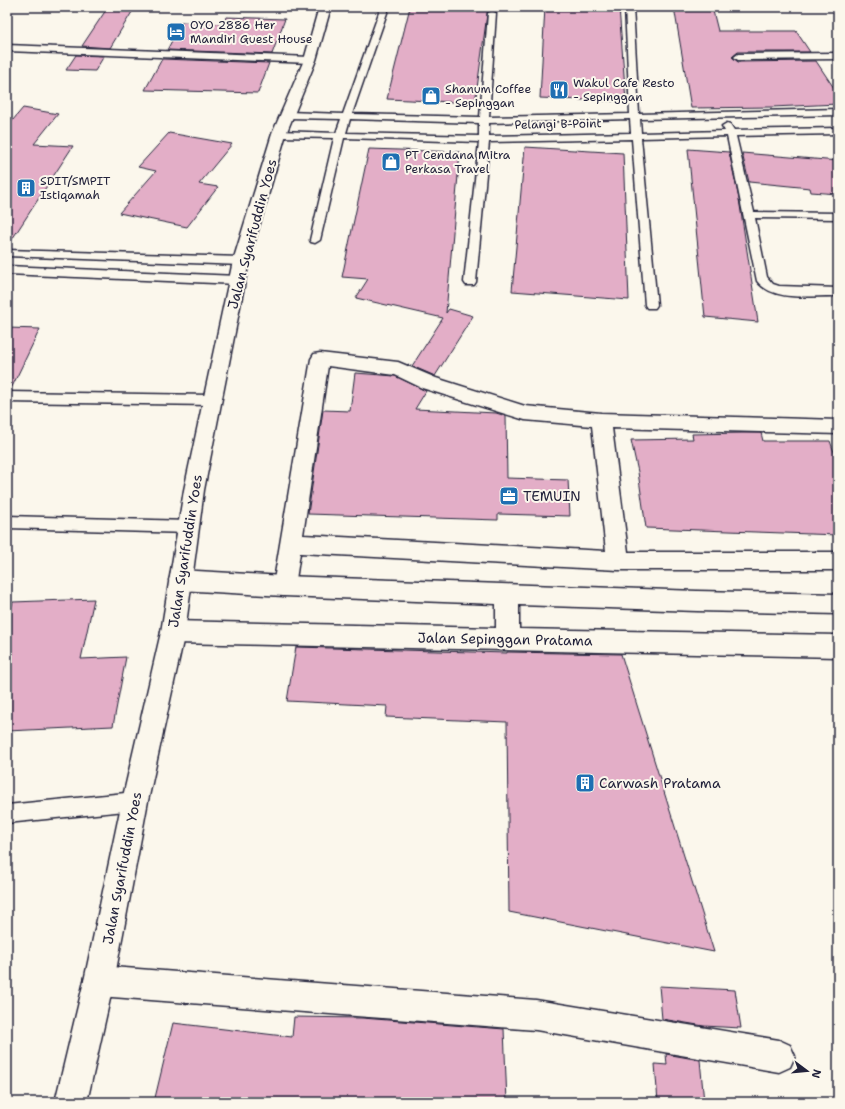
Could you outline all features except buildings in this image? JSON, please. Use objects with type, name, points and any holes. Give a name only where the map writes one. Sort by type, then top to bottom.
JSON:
[{"type":"main road","name":"Jalan Syarifuddin Yoes","points":[[71,1102],[99,981],[135,802],[173,632],[194,490],[211,400],[239,271],[284,125],[310,60],[325,7]]},
{"type":"main road","points":[[284,586],[320,359],[398,369],[429,383],[525,413],[601,420],[836,431]]},
{"type":"main road","points":[[601,420],[618,561]]},
{"type":"main road","points":[[291,543],[618,561],[838,561]]},
{"type":"main road","points":[[180,580],[284,586],[697,601],[838,604]]},
{"type":"main road","points":[[508,594],[508,639]]},
{"type":"main road","name":"Jalan Sepinggan Pratama","points":[[173,632],[838,646]]},
{"type":"main road","points":[[99,981],[536,1015],[779,1056]]},
{"type":"lane","points":[[315,240],[340,135],[385,7]]},
{"type":"lane","points":[[629,7],[636,135],[651,305]]},
{"type":"lane","points":[[470,282],[484,139],[484,120],[492,13]]},
{"type":"lane","points":[[7,48],[310,60]]},
{"type":"lane","points":[[738,57],[838,56]]},
{"type":"lane","name":"Pelangi B-Point","points":[[284,125],[346,117],[484,120],[838,112]]},
{"type":"lane","points":[[722,114],[731,134],[761,278],[766,284],[773,288],[785,290],[838,292]]},
{"type":"lane","name":"Pelangi B-Point","points":[[284,125],[340,135],[484,139],[838,131]]},
{"type":"lane","points":[[749,215],[838,216]]},
{"type":"lane","points":[[7,253],[239,271]]},
{"type":"lane","points":[[7,270],[239,271]]},
{"type":"lane","points":[[7,397],[211,400]]},
{"type":"lane","points":[[7,522],[189,526]]},
{"type":"lane","points":[[7,814],[135,802]]},
{"type":"place","name":"OYO 2886 Her Mandiri Guest House","points":[[176,32]]},
{"type":"place","name":"Wakul Cafe Resto - Sepinggan","points":[[559,90]]},
{"type":"place","name":"Shanum Coffee - Sepinggan","points":[[431,96]]},
{"type":"place","name":"PT Cendana Mitra Perkasa Travel","points":[[391,162]]},
{"type":"place","name":"SDIT/SMPIT Istiqamah","points":[[26,188]]},
{"type":"place","name":"TEMUIN","points":[[509,496]]},
{"type":"place","name":"Carwash Pratama","points":[[585,783]]}]
